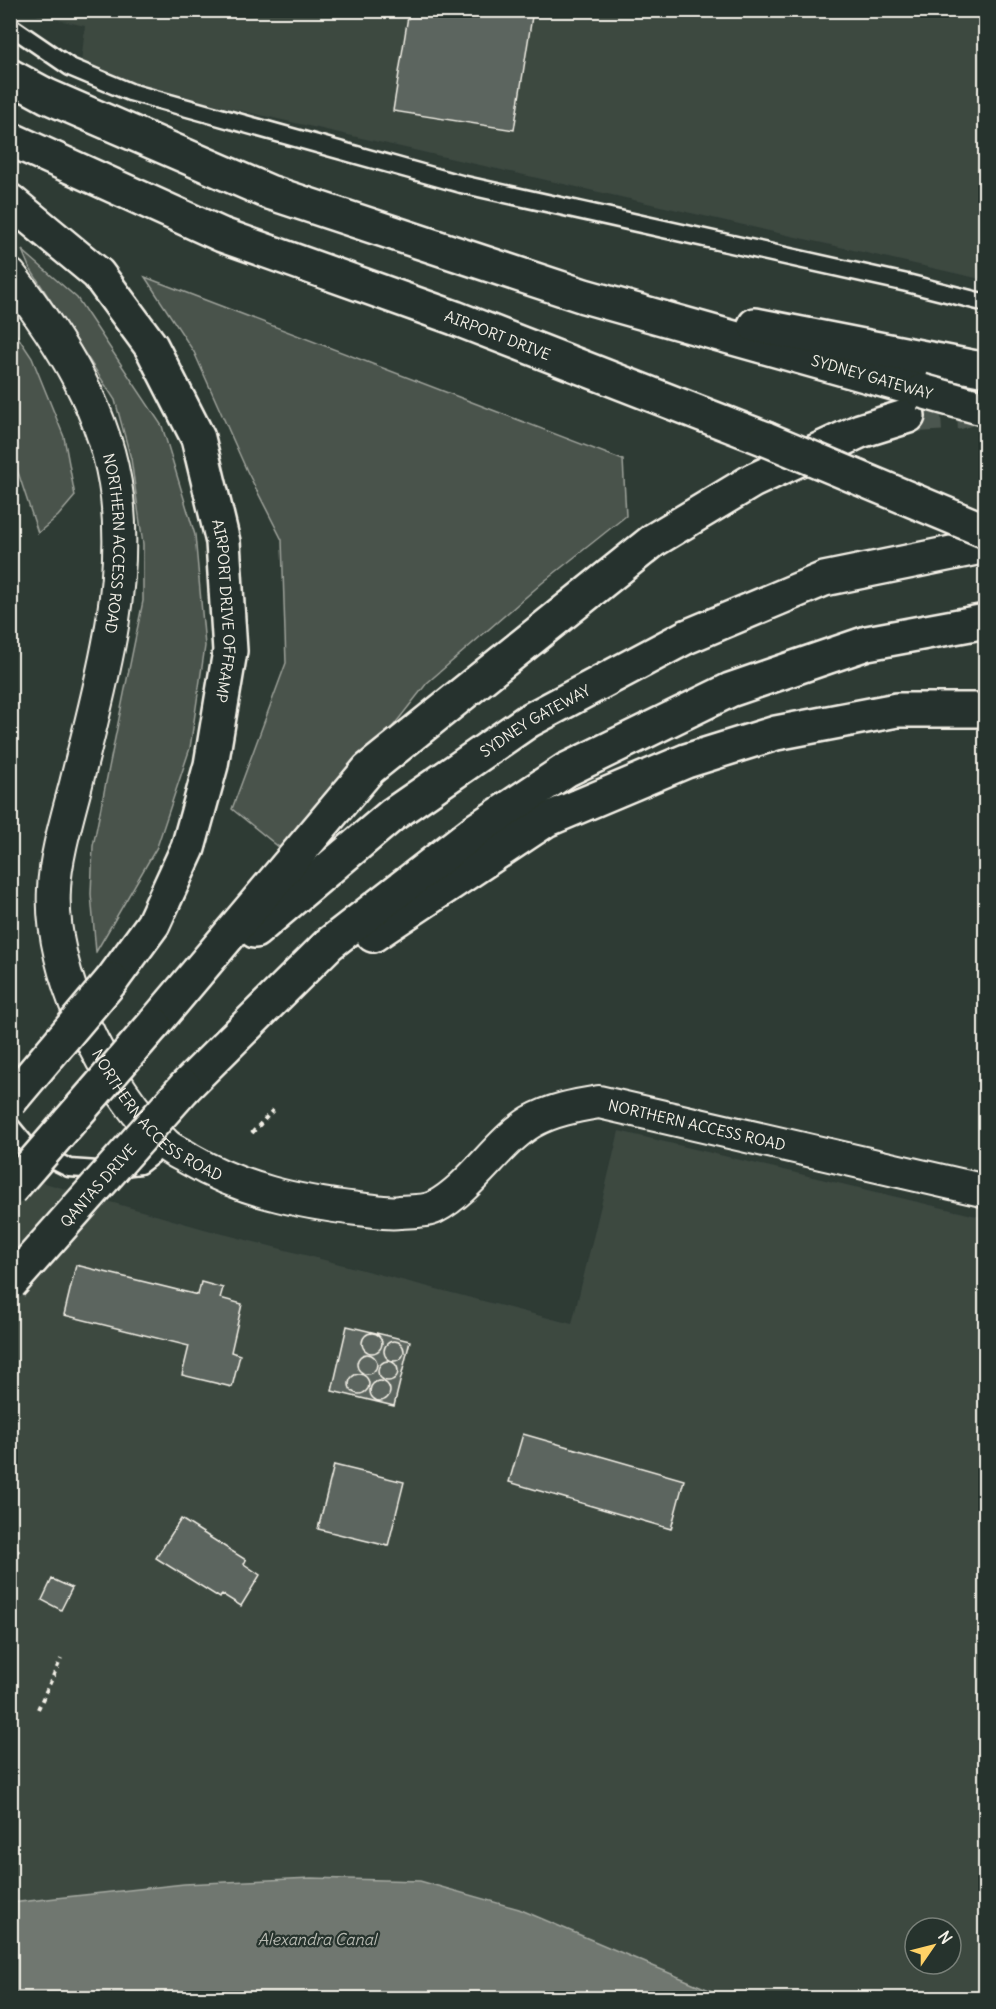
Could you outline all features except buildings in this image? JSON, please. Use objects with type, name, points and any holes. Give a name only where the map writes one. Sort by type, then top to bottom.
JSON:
[{"type":"highway","points":[[10,76],[46,96],[269,192],[584,297],[813,335],[986,370]]},
{"type":"highway","name":"AIRPORT DRIVE","points":[[16,142],[222,236],[455,318],[766,439],[986,531]]},
{"type":"highway","name":"AIRPORT DRIVE OFFRAMP","points":[[10,201],[98,274],[151,346],[198,438],[223,542],[230,651],[211,765],[188,848],[153,924],[112,980],[10,1101]]},
{"type":"highway","name":"SYDNEY GATEWAY","points":[[584,297],[915,404],[986,409]]},
{"type":"highway","points":[[10,1190],[154,1024],[369,769],[654,540],[752,481],[860,432],[915,404]]},
{"type":"highway","name":"SYDNEY GATEWAY","points":[[154,1024],[289,900],[392,815],[528,721],[686,637],[825,579],[986,546]]},
{"type":"highway","points":[[185,1087],[329,944],[476,830],[566,770],[730,690],[867,643],[986,621]]},
{"type":"highway","points":[[185,1087],[369,938],[546,820],[686,761],[776,733],[897,710],[986,710]]},
{"type":"highway","name":"QANTAS DRIVE","points":[[10,1284],[185,1087]]},
{"type":"street","name":"NORTHERN ACCESS ROAD","points":[[10,275],[74,365],[98,420],[117,495],[120,566],[113,634],[70,807],[54,888],[58,950],[63,974],[90,1038],[123,1092],[166,1145],[227,1179],[287,1199],[394,1213],[433,1209],[466,1184],[529,1123],[564,1108],[599,1102],[986,1191]]},
{"type":"lane","points":[[10,26],[70,67],[129,92],[461,184],[907,282],[986,303]]},
{"type":"lane","points":[[10,1125],[29,1148],[69,1168],[98,1170],[140,1165],[166,1145]]},
{"type":"path","points":[[252,1133],[274,1109]]},
{"type":"path","points":[[38,1709],[61,1659]]},
{"type":"shaded area","points":[[18,11],[985,11],[985,280],[80,74],[85,26]]},
{"type":"shaded area","points":[[22,250],[77,298],[162,426],[195,535],[205,646],[190,748],[157,847],[96,952],[91,894],[93,846],[143,601],[143,544],[131,459],[115,400],[29,267]]},
{"type":"shaded area","points":[[145,277],[623,460],[626,516],[542,583],[427,683],[368,758],[285,852],[232,809],[286,663],[282,540],[247,471],[194,352]]},
{"type":"shaded area","points":[[10,325],[32,358],[64,437],[75,496],[58,516],[38,533],[11,451]]},
{"type":"shaded area","points":[[619,1131],[985,1218],[985,1998],[728,1998],[520,1909],[420,1881],[311,1878],[184,1884],[11,1903],[10,1173],[204,1229],[572,1324]]},
{"type":"water","name":"Alexandra Canal","points":[[311,1878],[420,1881],[519,1909],[728,1998],[11,1998],[11,1903],[184,1884]]},
{"type":"tunnel","points":[[908,416],[957,413],[986,404]]}]
